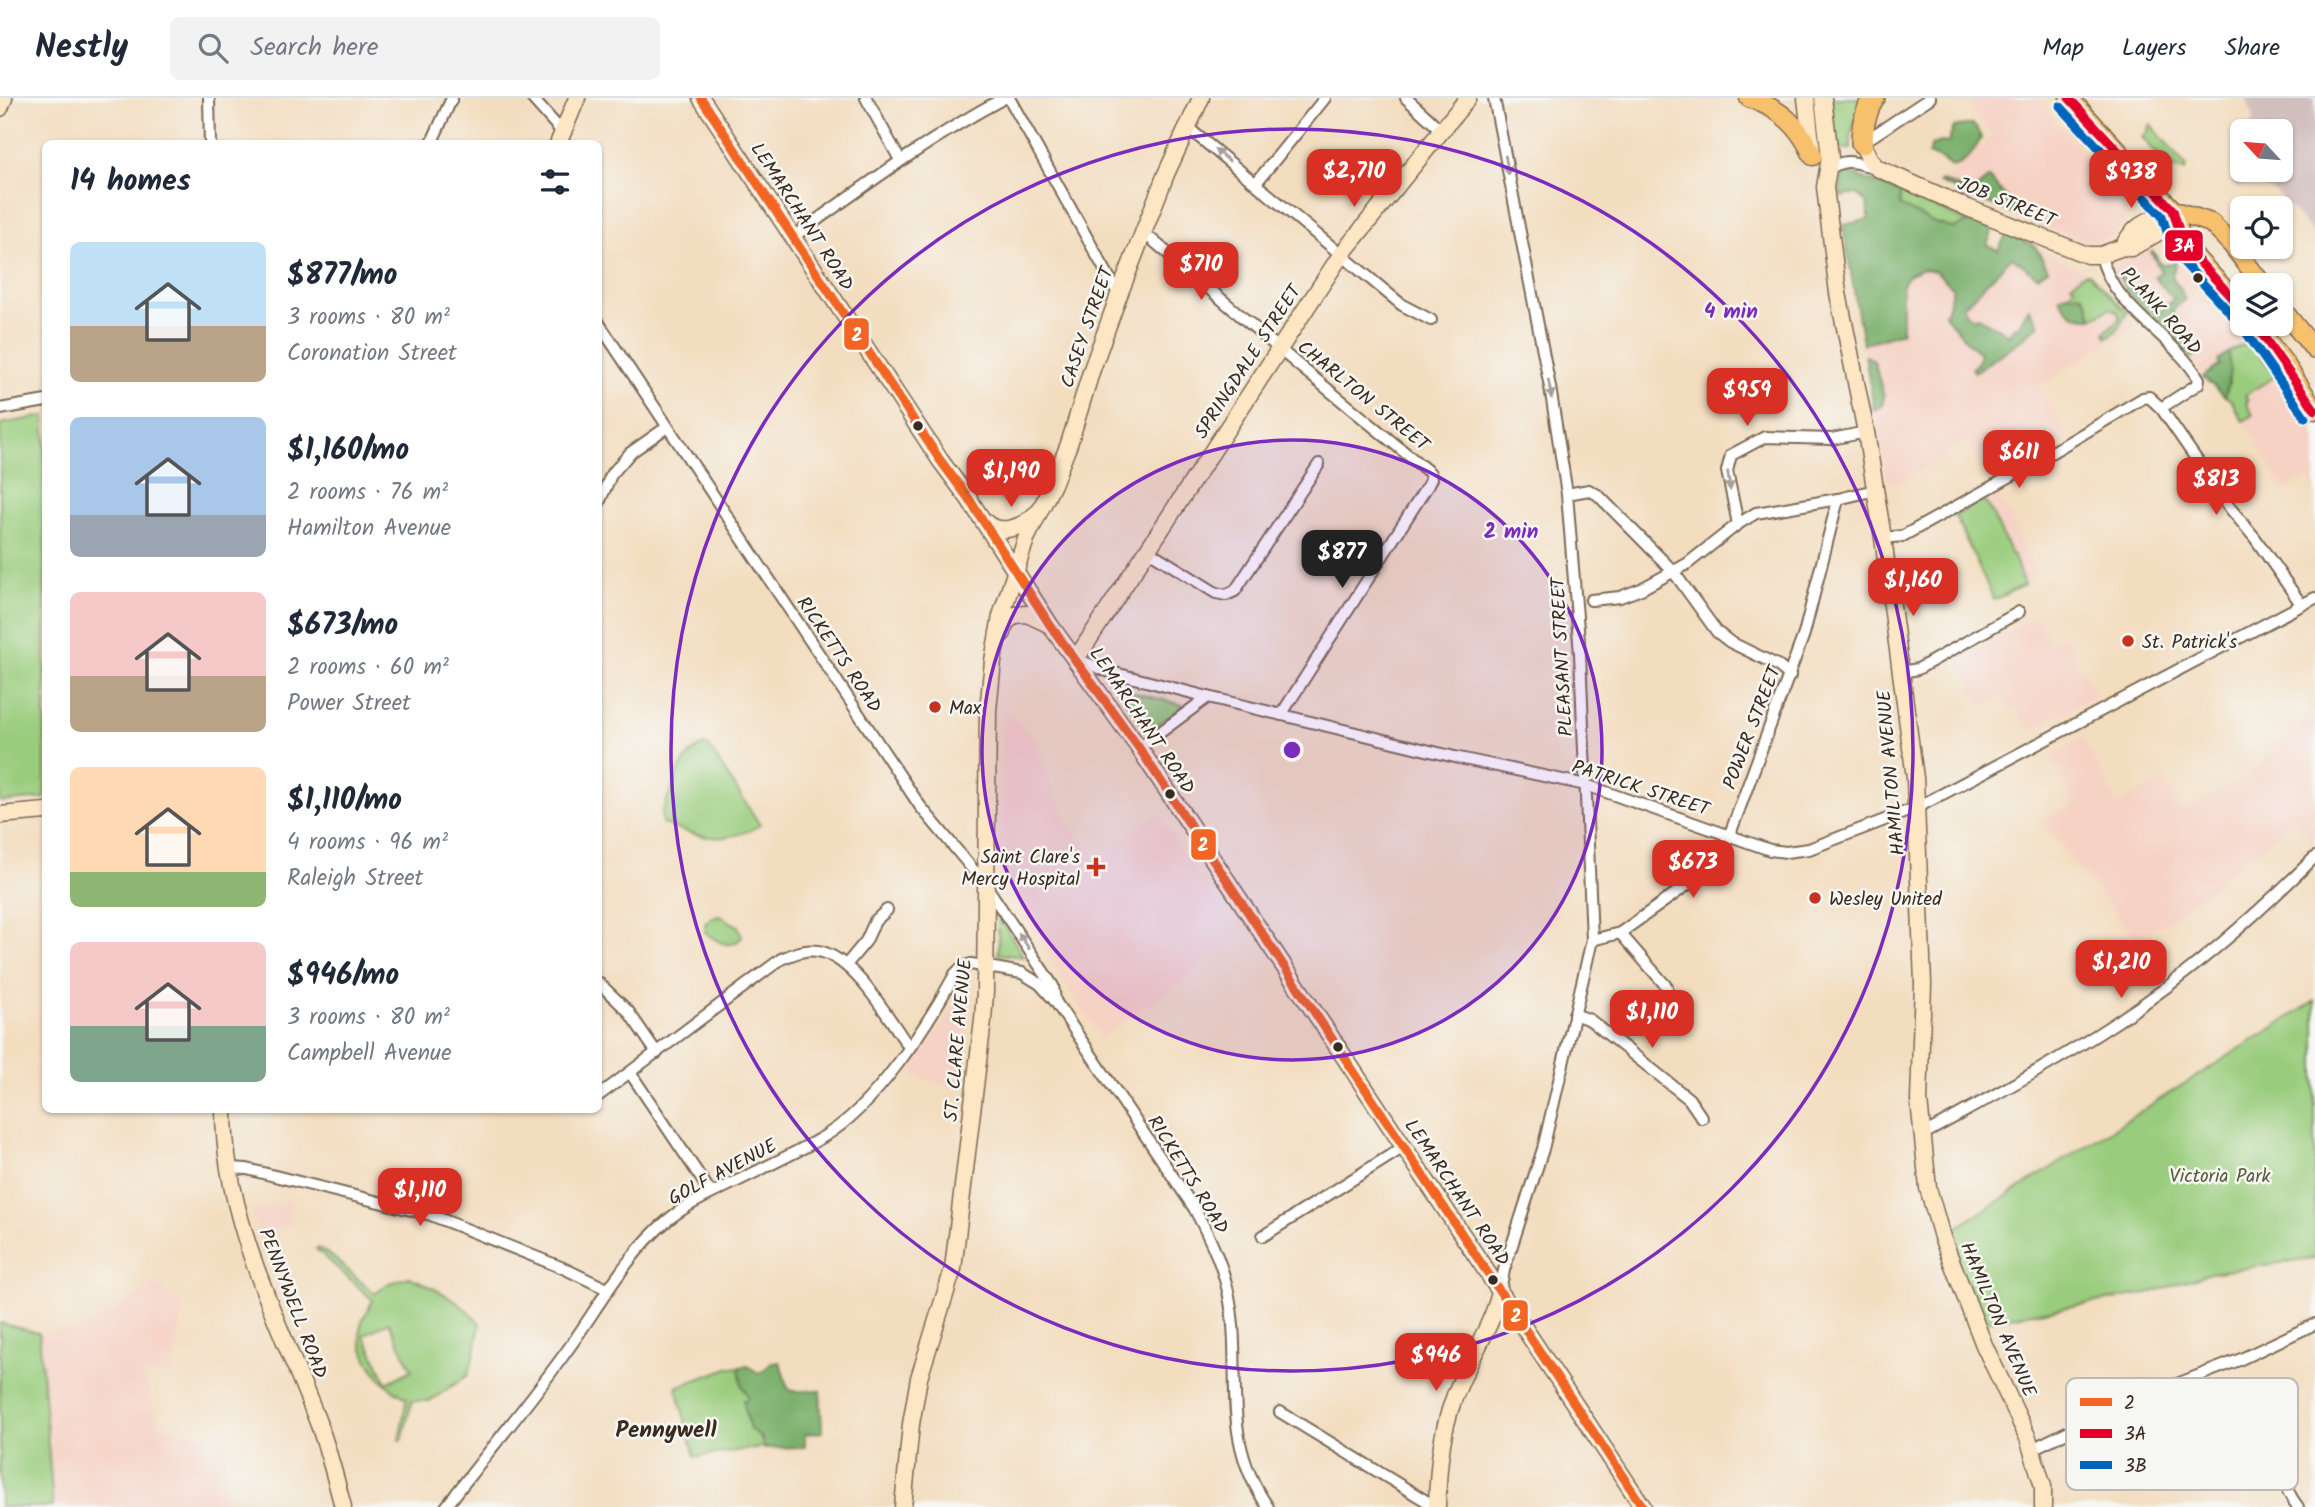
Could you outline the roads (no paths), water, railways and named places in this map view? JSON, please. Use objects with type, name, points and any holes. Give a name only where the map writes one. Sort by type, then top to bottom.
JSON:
[{"type":"highway","points":[[1862,143],[1862,128],[1874,98]]},
{"type":"main road","points":[[1749,98],[1782,114],[1803,135],[1813,156]]},
{"type":"main road","points":[[2069,98],[2173,210],[2183,244],[2230,295]]},
{"type":"main road","points":[[2173,210],[2211,223],[2254,273]]},
{"type":"main road","points":[[2293,323],[2315,350]]},
{"type":"main road","points":[[2264,336],[2315,410]]},
{"type":"street","points":[[0,108],[4,98]]},
{"type":"street","points":[[209,98],[209,140]]},
{"type":"street","points":[[433,140],[452,98]]},
{"type":"street","points":[[532,98],[561,138]]},
{"type":"street","points":[[561,138],[577,98]]},
{"type":"street","name":"LEMARCHANT ROAD","points":[[701,98],[940,460],[983,520],[1050,625],[1139,748],[1402,1148],[1643,1507]]},
{"type":"street","points":[[866,98],[900,160]]},
{"type":"street","points":[[793,237],[900,160],[974,114],[1006,98],[1119,295]]},
{"type":"street","name":"CASEY STREET","points":[[1016,571],[1038,512],[1069,444],[1143,232],[1201,98]]},
{"type":"street","points":[[1256,183],[1325,98]]},
{"type":"street","points":[[1406,98],[1441,130]]},
{"type":"street","name":"SPRINGDALE STREET","points":[[1076,659],[1341,255],[1468,98]]},
{"type":"street","name":"PLEASANT STREET","points":[[1494,98],[1567,494],[1578,627],[1592,940],[1543,1149],[1504,1270],[1500,1292]]},
{"type":"street","name":"HAMILTON AVENUE","points":[[1806,98],[1813,156],[1826,179]]},
{"type":"street","name":"HAMILTON AVENUE","points":[[1823,98],[1830,158],[1826,179],[1838,293],[1866,432],[1883,538],[1915,778],[1922,970],[1919,1090],[1928,1188],[1942,1237],[1984,1345],[2032,1449],[2043,1486],[2043,1507]]},
{"type":"street","points":[[1877,168],[1862,143],[1930,98]]},
{"type":"street","points":[[1187,127],[1402,305],[1431,320]]},
{"type":"street","name":"JOB STREET","points":[[1826,179],[1836,164],[1851,161],[1877,168],[2064,247],[2087,255],[2101,256]]},
{"type":"street","points":[[2101,256],[2123,247],[2129,233],[2148,220],[2173,210]]},
{"type":"street","name":"CHARLTON STREET","points":[[1143,232],[1426,469],[1431,479],[1281,715]]},
{"type":"street","name":"PLANK ROAD","points":[[2101,256],[2104,272],[2199,379],[2198,384],[2161,408]]},
{"type":"street","name":"RICKETTS ROAD","points":[[602,328],[920,806],[985,884],[1053,986],[1055,1001]]},
{"type":"street","points":[[1883,538],[1903,536],[2029,466],[2143,398],[2155,400],[2301,604]]},
{"type":"street","points":[[0,409],[42,402]]},
{"type":"street","points":[[602,496],[611,475],[630,453],[667,427]]},
{"type":"street","points":[[1738,524],[1727,463],[1738,451],[1765,437],[1832,439],[1866,432]]},
{"type":"street","points":[[1147,550],[1216,593],[1226,595],[1235,591],[1319,464]]},
{"type":"street","points":[[1311,475],[1323,483]]},
{"type":"street","points":[[1591,600],[1630,594],[1673,571],[1756,513],[1875,490]]},
{"type":"street","points":[[1567,494],[1589,491],[1598,495],[1673,571],[1717,632],[1730,642],[1777,665],[1790,676]]},
{"type":"street","name":"POWER STREET","points":[[1592,940],[1620,933],[1711,867],[1730,834],[1804,634],[1838,499]]},
{"type":"street","points":[[983,520],[996,529],[1012,528],[1028,522],[1038,512]]},
{"type":"street","name":"ST. CLARE AVENUE","points":[[903,1507],[911,1424],[919,1378],[953,1269],[983,1020],[988,710],[997,637],[1016,571]]},
{"type":"street","name":"PATRICK STREET","points":[[1076,659],[1107,671],[1208,697],[1459,758],[1586,785],[1770,850],[1798,851],[1916,808],[2315,598]]},
{"type":"street","points":[[1902,672],[1918,669],[2019,612]]},
{"type":"street","points":[[997,637],[1003,633],[1010,617],[1015,615],[1027,614],[1050,625]]},
{"type":"street","points":[[1139,748],[1208,697]]},
{"type":"street","points":[[0,815],[42,811]]},
{"type":"street","points":[[1922,1135],[2017,1083],[2116,1023],[2234,932],[2315,857]]},
{"type":"street","points":[[846,965],[866,942],[875,921],[887,910]]},
{"type":"street","points":[[1620,933],[1667,987]]},
{"type":"street","points":[[602,1093],[781,959],[800,951],[817,951],[846,965],[909,1047]]},
{"type":"street","name":"GOLF AVENUE","points":[[446,1507],[559,1362],[607,1289],[650,1236],[682,1209],[825,1136],[848,1121],[909,1047],[954,974],[971,964],[985,966]]},
{"type":"street","name":"RICKETTS ROAD","points":[[985,966],[1022,973],[1040,984],[1055,1001],[1171,1174],[1209,1237],[1226,1283],[1230,1304],[1238,1437],[1253,1484],[1268,1507]]},
{"type":"street","points":[[602,986],[628,1011],[657,1052]]},
{"type":"street","points":[[1574,1014],[1590,1020],[1689,1099],[1702,1118]]},
{"type":"street","points":[[631,1074],[711,1194]]},
{"type":"street","name":"PENNYWELL ROAD","points":[[224,1113],[230,1168],[247,1243],[319,1427],[343,1507]]},
{"type":"street","points":[[1263,1236],[1402,1148]]},
{"type":"street","points":[[230,1168],[247,1169],[432,1215],[607,1289]]},
{"type":"street","points":[[1280,1412],[1437,1507],[1438,1471],[1445,1422],[1460,1382],[1495,1312],[1500,1292]]},
{"type":"street","points":[[2192,1378],[2239,1360],[2315,1324]]},
{"type":"street","points":[[2032,1449],[2066,1432]]},
{"type":"street","points":[[2288,1490],[2298,1507]]},
{"type":"place","name":"St. Patrick's","points":[[2128,641]]},
{"type":"place","name":"Max","points":[[935,707]]},
{"type":"place","name":"Saint Clare's Mercy Hospital","points":[[1096,867]]},
{"type":"place","name":"Wesley United","points":[[1815,898]]},
{"type":"district","name":"Pennywell","points":[[666,1429]]},
{"type":"park label","name":"Victoria Park","points":[[2220,1175]]}]
